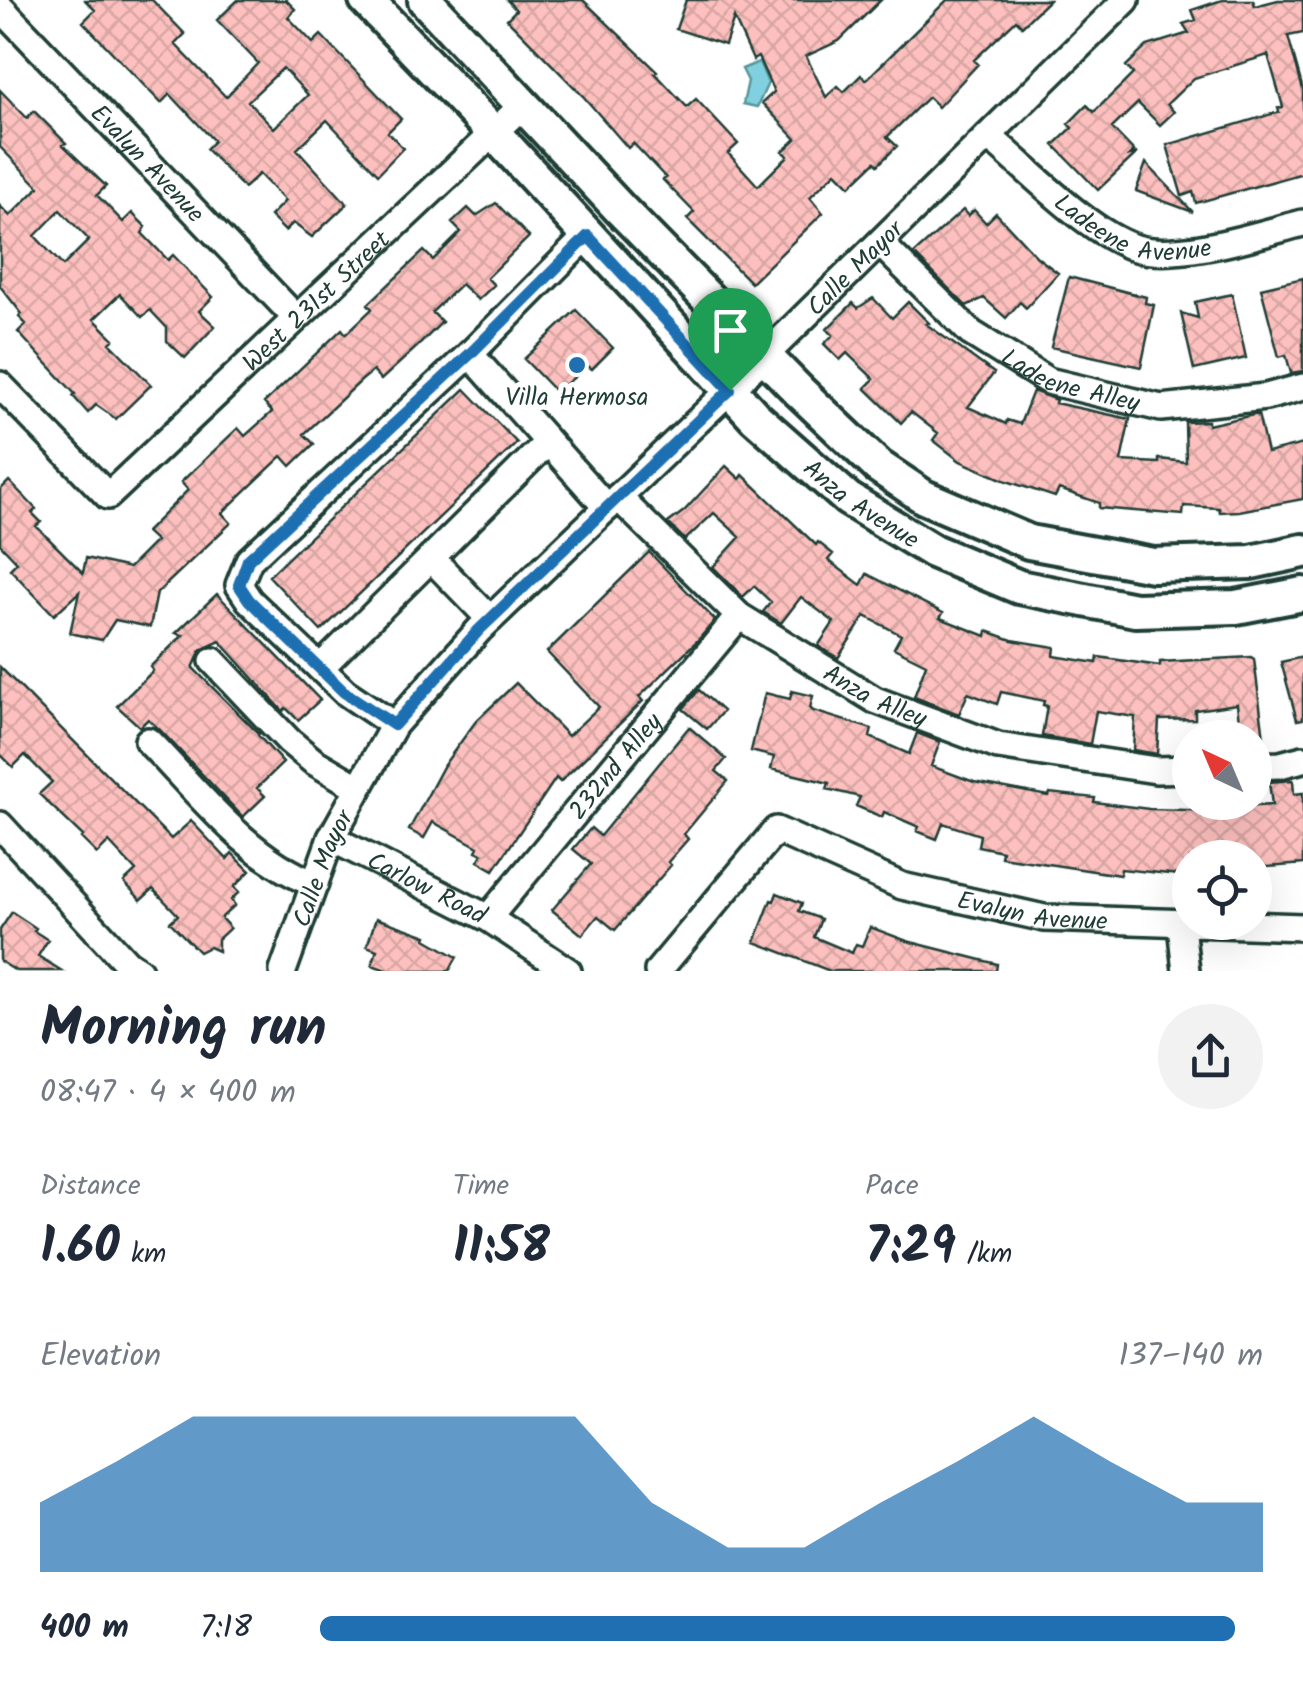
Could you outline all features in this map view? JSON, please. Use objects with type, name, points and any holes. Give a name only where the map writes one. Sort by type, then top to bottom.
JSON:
[{"type":"main road","name":"Anza Avenue","points":[[366,0],[494,132],[755,417],[848,499],[933,551],[1019,587],[1135,610],[1236,607],[1303,594]]},
{"type":"main road","name":"Anza Avenue","points":[[426,0],[620,210],[765,356],[878,466],[924,498],[1029,542],[1153,565],[1251,562],[1303,551]]},
{"type":"street","name":"Calle Mayor","points":[[283,971],[331,838],[394,725],[490,619],[765,356],[1126,0]]},
{"type":"street","name":"Evalyn Avenue","points":[[0,7],[296,318]]},
{"type":"street","name":"West 231st Street","points":[[0,385],[108,496],[524,104]]},
{"type":"street","name":"Ladeene Avenue","points":[[988,136],[1097,228],[1138,248],[1190,250],[1303,223]]},
{"type":"street","points":[[394,725],[344,692],[249,600],[239,585],[248,560],[470,354],[588,236]]},
{"type":"street","name":"Ladeene Alley","points":[[880,243],[971,333],[1048,382],[1160,408],[1266,397],[1303,387]]},
{"type":"street","name":"Anza Alley","points":[[470,354],[548,442],[739,616],[876,700],[998,746],[1172,770]]},
{"type":"street","points":[[320,668],[548,442]]},
{"type":"street","points":[[432,558],[490,619]]},
{"type":"street","name":"232nd Alley","points":[[488,918],[739,616]]},
{"type":"street","points":[[212,661],[289,741],[359,788]]},
{"type":"street","points":[[148,741],[256,850],[278,867],[315,884]]},
{"type":"street","points":[[1272,765],[1303,759]]},
{"type":"street","points":[[0,825],[129,968]]},
{"type":"street","name":"Evalyn Avenue","points":[[658,971],[776,830],[902,886],[1044,918],[1172,925]]},
{"type":"street","name":"Carlow Road","points":[[331,838],[488,918],[568,971]]},
{"type":"street","name":"Evalyn Avenue","points":[[1272,926],[1303,927]]},
{"type":"street","points":[[1183,940],[1186,971]]},
{"type":"water","points":[[759,62],[768,83],[757,107],[743,104],[748,81],[742,69]]},
{"type":"building","points":[[85,0],[152,0],[185,34],[175,44],[226,97],[258,63],[217,20],[238,0],[286,0],[295,9],[288,17],[313,43],[321,35],[401,119],[388,132],[403,148],[378,174],[327,120],[297,149],[347,204],[312,237],[293,223],[285,231],[270,216],[285,201],[259,174],[244,188],[206,149],[214,141],[170,94],[161,103],[83,22],[95,10]],"holes":[[[283,68],[308,95],[274,128],[248,101]]]},
{"type":"building","points":[[507,0],[583,0],[657,71],[687,107],[696,99],[738,144],[728,153],[758,186],[788,156],[783,151],[796,139],[762,103],[774,92],[758,57],[753,60],[734,18],[725,45],[676,29],[686,0],[881,0],[839,41],[806,56],[826,97],[838,86],[844,92],[861,75],[866,80],[947,0],[1049,0],[1022,26],[1016,20],[974,60],[978,64],[938,107],[928,97],[887,137],[897,146],[878,165],[875,162],[850,186],[836,172],[810,197],[823,213],[751,283],[687,219],[694,212],[663,180],[666,178],[633,143],[628,148],[507,19],[516,10]]},
{"type":"building","points":[[1222,0],[1253,0],[1255,6],[1278,0],[1303,0],[1303,33],[1288,36],[1303,90],[1303,173],[1196,203],[1193,192],[1182,196],[1167,145],[1279,112],[1278,108],[1283,107],[1268,55],[1194,78],[1167,104],[1174,112],[1160,125],[1138,103],[1112,128],[1134,151],[1130,155],[1137,153],[1098,190],[1054,145],[1072,128],[1068,124],[1087,105],[1094,112],[1133,74],[1126,66],[1147,46],[1189,33],[1183,24],[1196,20],[1192,10]]},
{"type":"building","points":[[0,90],[27,118],[34,111],[66,143],[63,145],[106,186],[97,195],[123,222],[132,213],[146,227],[142,233],[168,260],[173,255],[213,297],[199,311],[215,326],[185,358],[167,341],[167,328],[150,310],[142,317],[120,294],[94,319],[114,339],[110,343],[151,385],[116,419],[96,405],[88,413],[18,332],[26,324],[0,286],[0,206],[10,216],[39,187],[0,147]],"holes":[[[60,210],[89,240],[63,266],[35,236]]]},
{"type":"building","points":[[1146,163],[1193,212],[1136,191]]},
{"type":"building","points":[[496,203],[529,237],[487,278],[494,285],[478,300],[461,284],[432,312],[442,322],[420,344],[381,380],[373,371],[362,380],[304,434],[314,444],[291,466],[282,456],[222,513],[231,523],[157,593],[150,627],[115,620],[102,640],[70,633],[79,592],[54,615],[10,569],[17,562],[0,544],[0,490],[9,481],[36,509],[32,513],[41,522],[36,526],[83,573],[86,558],[129,568],[156,541],[146,532],[188,490],[181,482],[238,428],[245,436],[272,412],[264,403],[342,329],[346,334],[372,309],[368,304],[424,251],[433,260],[461,232],[452,223],[468,208],[476,216]]},
{"type":"building","points":[[963,210],[968,216],[974,210],[986,223],[996,213],[1037,257],[1058,273],[1026,308],[1020,302],[1006,318],[984,298],[966,306],[914,254]]},
{"type":"building","points":[[1069,277],[1146,297],[1145,303],[1154,305],[1141,367],[1051,347]]},
{"type":"building","points":[[1303,278],[1303,371],[1291,373],[1286,355],[1279,357],[1261,288]]},
{"type":"building","points":[[1232,294],[1246,358],[1194,370],[1181,313],[1198,318],[1195,302]]},
{"type":"building","points":[[873,298],[892,318],[908,302],[929,323],[926,324],[994,373],[968,407],[1006,424],[1007,420],[1020,424],[1033,391],[1056,400],[1055,403],[1130,419],[1121,461],[1159,463],[1159,459],[1186,462],[1185,422],[1208,421],[1208,425],[1258,414],[1267,453],[1303,444],[1303,499],[1239,511],[1184,506],[1183,515],[1099,508],[1099,503],[1059,489],[1055,497],[960,461],[933,440],[938,433],[911,412],[901,423],[865,388],[874,379],[847,353],[840,360],[824,344],[833,335],[827,329],[853,303],[858,308]]},
{"type":"building","points":[[576,310],[613,348],[592,369],[588,366],[556,392],[524,359]]},
{"type":"building","points":[[465,389],[517,443],[321,631],[269,576]]},
{"type":"building","points":[[726,466],[740,479],[743,475],[816,545],[818,542],[833,554],[828,560],[861,585],[867,574],[943,613],[940,618],[986,636],[987,631],[1012,640],[1055,647],[1054,656],[1097,663],[1098,657],[1160,666],[1160,662],[1251,657],[1262,720],[1239,720],[1237,704],[1195,710],[1195,719],[1159,720],[1157,754],[1133,750],[1135,717],[1096,711],[1090,744],[1042,736],[1047,706],[1044,701],[1001,692],[997,704],[968,693],[959,714],[914,697],[926,664],[894,648],[901,635],[865,616],[838,658],[818,646],[834,622],[801,597],[781,623],[763,612],[771,602],[754,586],[743,597],[713,567],[740,537],[714,513],[685,540],[668,523]]},
{"type":"building","points":[[649,552],[715,620],[699,639],[639,697],[643,701],[560,782],[556,778],[494,870],[478,861],[482,854],[476,851],[478,847],[433,822],[424,838],[409,830],[444,765],[476,721],[516,683],[568,736],[599,707],[547,652]]},
{"type":"building","points":[[217,594],[320,700],[298,720],[286,708],[283,711],[220,641],[201,650],[193,668],[283,763],[257,788],[265,796],[243,817],[148,719],[140,727],[117,706],[183,635],[176,633]]},
{"type":"building","points":[[1303,657],[1303,719],[1297,720],[1281,662]]},
{"type":"building","points":[[0,667],[171,839],[191,821],[227,859],[232,853],[250,871],[234,887],[239,892],[231,900],[235,905],[221,918],[230,928],[218,939],[218,951],[209,947],[199,952],[170,922],[178,915],[153,889],[141,900],[124,882],[136,871],[109,842],[97,854],[81,838],[39,794],[52,782],[25,755],[13,767],[0,754]]},
{"type":"building","points":[[699,690],[723,711],[707,729],[683,709]]},
{"type":"building","points":[[792,691],[813,696],[813,711],[872,729],[870,737],[909,754],[917,733],[940,742],[931,766],[974,782],[1049,796],[1050,793],[1172,810],[1172,820],[1272,820],[1272,782],[1293,780],[1294,794],[1303,793],[1303,864],[1272,867],[1272,840],[1172,840],[1172,874],[1121,869],[1120,875],[1001,857],[1002,851],[978,846],[980,835],[943,823],[937,839],[884,812],[882,817],[856,806],[860,797],[827,789],[829,783],[771,769],[774,757],[751,751],[765,693],[790,699]]},
{"type":"building","points":[[689,727],[726,759],[716,771],[728,781],[684,834],[688,839],[668,862],[671,865],[615,930],[598,916],[582,935],[552,910],[591,864],[573,849],[591,828],[600,836]]},
{"type":"building","points":[[777,893],[802,903],[799,911],[821,919],[814,937],[852,953],[856,944],[862,946],[870,927],[907,941],[997,964],[996,971],[830,971],[755,942]]},
{"type":"building","points":[[12,912],[48,940],[38,956],[62,971],[16,971],[0,961],[0,930]]},
{"type":"building","points":[[376,918],[427,936],[426,939],[457,957],[449,971],[389,971],[372,965],[377,950],[367,946]]},
{"type":"place","name":"Villa Hermosa","points":[[577,365]]},
{"type":"route","points":[[588,236],[730,390],[479,630],[394,725],[344,692],[249,600],[239,585],[248,560],[470,354],[588,236]]}]
